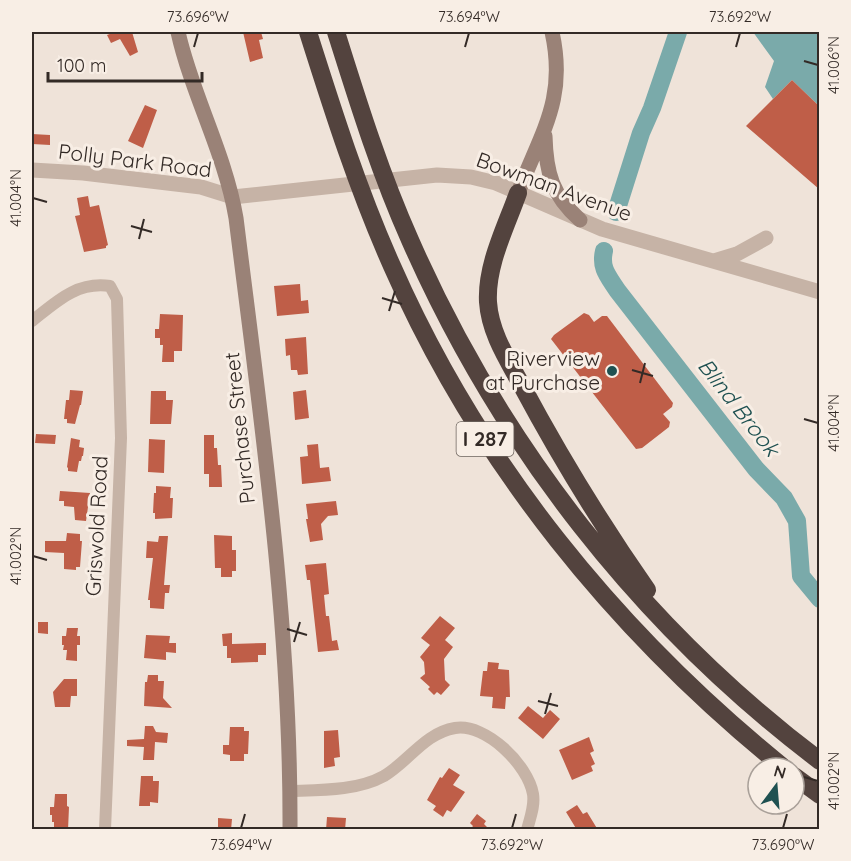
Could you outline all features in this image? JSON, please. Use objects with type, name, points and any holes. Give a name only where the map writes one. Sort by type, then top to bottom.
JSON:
[{"type":"highway","name":"I 287","points":[[308,32],[349,160],[381,241],[426,337],[478,429],[550,531],[624,620],[699,694],[770,756]]},
{"type":"highway","name":"I 287","points":[[336,32],[375,151],[402,222],[441,307],[472,366],[517,438],[572,515],[619,573],[684,643],[766,718],[819,761]]},
{"type":"highway","points":[[518,193],[496,254],[490,278],[488,304],[495,335],[532,405],[598,518],[684,643]]},
{"type":"highway","points":[[806,785],[819,795]]},
{"type":"main road","name":"Purchase Street","points":[[178,32],[185,62],[225,170],[232,197],[254,360],[281,621],[288,709],[290,830]]},
{"type":"main road","points":[[518,193],[545,130],[557,85],[558,67],[552,32]]},
{"type":"main road","points":[[545,130],[545,160],[549,175],[565,207],[580,220]]},
{"type":"street","name":"Polly Park Road","points":[[32,170],[83,173],[201,187],[232,197]]},
{"type":"street","name":"Bowman Avenue","points":[[232,197],[424,176],[471,177],[496,183],[602,229],[819,292]]},
{"type":"street","points":[[712,261],[737,254],[766,238]]},
{"type":"street","name":"Griswold Road","points":[[32,321],[54,302],[80,288],[96,284],[110,286],[117,299],[121,438],[105,830]]},
{"type":"street","points":[[290,791],[363,784],[384,775],[416,748],[440,732],[458,727],[480,733],[499,744],[515,758],[525,772],[533,796],[533,807],[527,830]]},
{"type":"water","points":[[753,32],[819,32],[819,106],[792,80],[773,99],[765,87],[774,61]]},
{"type":"building","points":[[115,32],[132,32],[138,52],[130,56],[120,39],[111,43],[107,35]]},
{"type":"building","points":[[243,32],[261,32],[263,39],[259,40],[263,58],[250,62]]},
{"type":"building","points":[[792,80],[819,106],[819,189],[746,126]]},
{"type":"building","points":[[145,105],[157,110],[143,148],[128,141]]},
{"type":"building","points":[[32,134],[50,135],[50,145],[32,144]]},
{"type":"building","points":[[88,196],[90,207],[99,205],[108,245],[106,248],[84,252],[75,216],[80,215],[77,198]]},
{"type":"building","points":[[300,284],[301,301],[308,300],[309,313],[277,316],[274,286]]},
{"type":"building","name":"Riverview at Purchase","points":[[584,313],[589,315],[594,322],[602,316],[607,316],[673,403],[672,407],[663,414],[670,422],[669,427],[642,448],[636,449],[551,339]]},
{"type":"building","points":[[160,314],[183,315],[182,351],[174,351],[174,362],[162,362],[163,345],[160,345],[160,338],[155,338],[155,329],[159,329]]},
{"type":"building","points":[[306,337],[308,374],[298,375],[297,370],[291,370],[290,355],[286,356],[285,339]]},
{"type":"building","points":[[70,390],[83,391],[75,424],[67,423],[67,419],[64,419],[66,400],[69,400]]},
{"type":"building","points":[[306,390],[309,418],[295,420],[293,392]]},
{"type":"building","points":[[151,391],[166,391],[166,400],[173,400],[171,424],[150,424]]},
{"type":"building","points":[[36,434],[56,435],[55,444],[35,443]]},
{"type":"building","points":[[204,435],[214,435],[214,448],[217,448],[218,465],[221,465],[222,487],[209,487],[209,474],[204,474]]},
{"type":"building","points":[[71,438],[80,440],[79,447],[84,448],[77,472],[68,471],[67,467]]},
{"type":"building","points":[[149,439],[165,440],[164,473],[148,472]]},
{"type":"building","points":[[318,444],[320,468],[329,467],[331,481],[302,484],[300,457],[308,456],[307,445]]},
{"type":"building","points":[[156,486],[171,487],[172,518],[155,519],[155,513],[153,513]]},
{"type":"building","points":[[60,491],[90,493],[86,521],[75,520],[74,507],[64,506],[64,501],[59,501]]},
{"type":"building","points":[[336,501],[338,515],[328,516],[321,524],[323,540],[310,542],[306,504]]},
{"type":"building","points":[[67,533],[80,534],[80,541],[82,541],[80,567],[76,567],[76,570],[64,569],[64,553],[45,552],[45,541],[66,541]]},
{"type":"building","points":[[214,535],[232,536],[232,550],[236,550],[236,571],[232,571],[232,577],[221,577],[221,568],[215,568]]},
{"type":"building","points":[[159,536],[168,536],[164,585],[170,585],[169,593],[165,593],[164,609],[150,608],[150,600],[148,600],[153,558],[146,558],[147,541],[158,542]]},
{"type":"building","points":[[326,563],[329,594],[324,595],[326,616],[329,616],[332,641],[337,640],[339,650],[318,652],[310,580],[307,580],[305,565]]},
{"type":"building","points":[[440,616],[455,628],[445,640],[453,647],[444,659],[445,680],[450,685],[441,695],[437,692],[434,695],[428,689],[430,687],[420,678],[425,674],[424,662],[420,657],[430,645],[421,638]]},
{"type":"building","points":[[38,622],[48,622],[48,634],[38,633]]},
{"type":"building","points":[[67,628],[78,628],[77,636],[80,636],[80,645],[77,645],[77,661],[66,660],[67,650],[63,650],[62,636],[66,636]]},
{"type":"building","points":[[232,633],[232,644],[266,643],[266,655],[258,655],[258,662],[231,663],[231,658],[227,658],[227,646],[223,646],[222,634]]},
{"type":"building","points":[[146,635],[170,636],[169,643],[176,643],[176,653],[166,652],[166,660],[144,658]]},
{"type":"building","points":[[488,662],[499,663],[498,669],[509,670],[510,697],[506,697],[505,709],[492,708],[493,697],[480,696],[483,671],[487,671]]},
{"type":"building","points":[[148,675],[158,675],[158,681],[164,681],[163,698],[172,708],[144,706],[145,682],[147,682]]},
{"type":"building","points":[[64,679],[77,679],[77,696],[71,696],[70,707],[55,707],[53,692]]},
{"type":"building","points":[[528,706],[543,718],[550,710],[560,719],[543,739],[518,718]]},
{"type":"building","points":[[145,726],[153,726],[156,732],[168,733],[167,743],[155,742],[154,760],[143,760],[144,747],[127,746],[127,740],[144,739]]},
{"type":"building","points":[[230,727],[244,727],[244,731],[249,731],[248,754],[244,754],[244,761],[230,761],[230,755],[223,754],[223,745],[229,745]]},
{"type":"building","points":[[338,730],[340,757],[334,758],[335,766],[324,768],[324,731]]},
{"type":"building","points":[[589,737],[594,751],[590,753],[595,764],[591,766],[593,771],[572,780],[559,750]]},
{"type":"building","points":[[449,768],[460,775],[453,785],[465,792],[451,812],[447,810],[443,817],[433,810],[436,806],[427,800],[440,777],[442,778]]},
{"type":"building","points":[[141,776],[153,776],[153,781],[159,781],[158,803],[150,802],[150,806],[139,806]]},
{"type":"building","points":[[55,794],[67,794],[68,830],[54,830],[50,807],[54,807]]},
{"type":"building","points":[[577,805],[583,814],[587,812],[598,830],[577,830],[566,812]]},
{"type":"building","points":[[477,814],[486,821],[484,824],[490,830],[470,830],[473,826],[470,823]]},
{"type":"building","points":[[327,817],[346,818],[345,830],[326,830]]},
{"type":"building","points":[[218,818],[232,819],[231,830],[218,830]]},
{"type":"waterway","name":"Blind Brook","points":[[616,212],[641,133],[678,32]]},
{"type":"waterway","name":"Blind Brook","points":[[604,251],[604,267],[617,290],[756,469],[784,498],[797,521],[801,576],[820,599]]},
{"type":"place","name":"Riverview at Purchase","points":[[612,371]]}]
